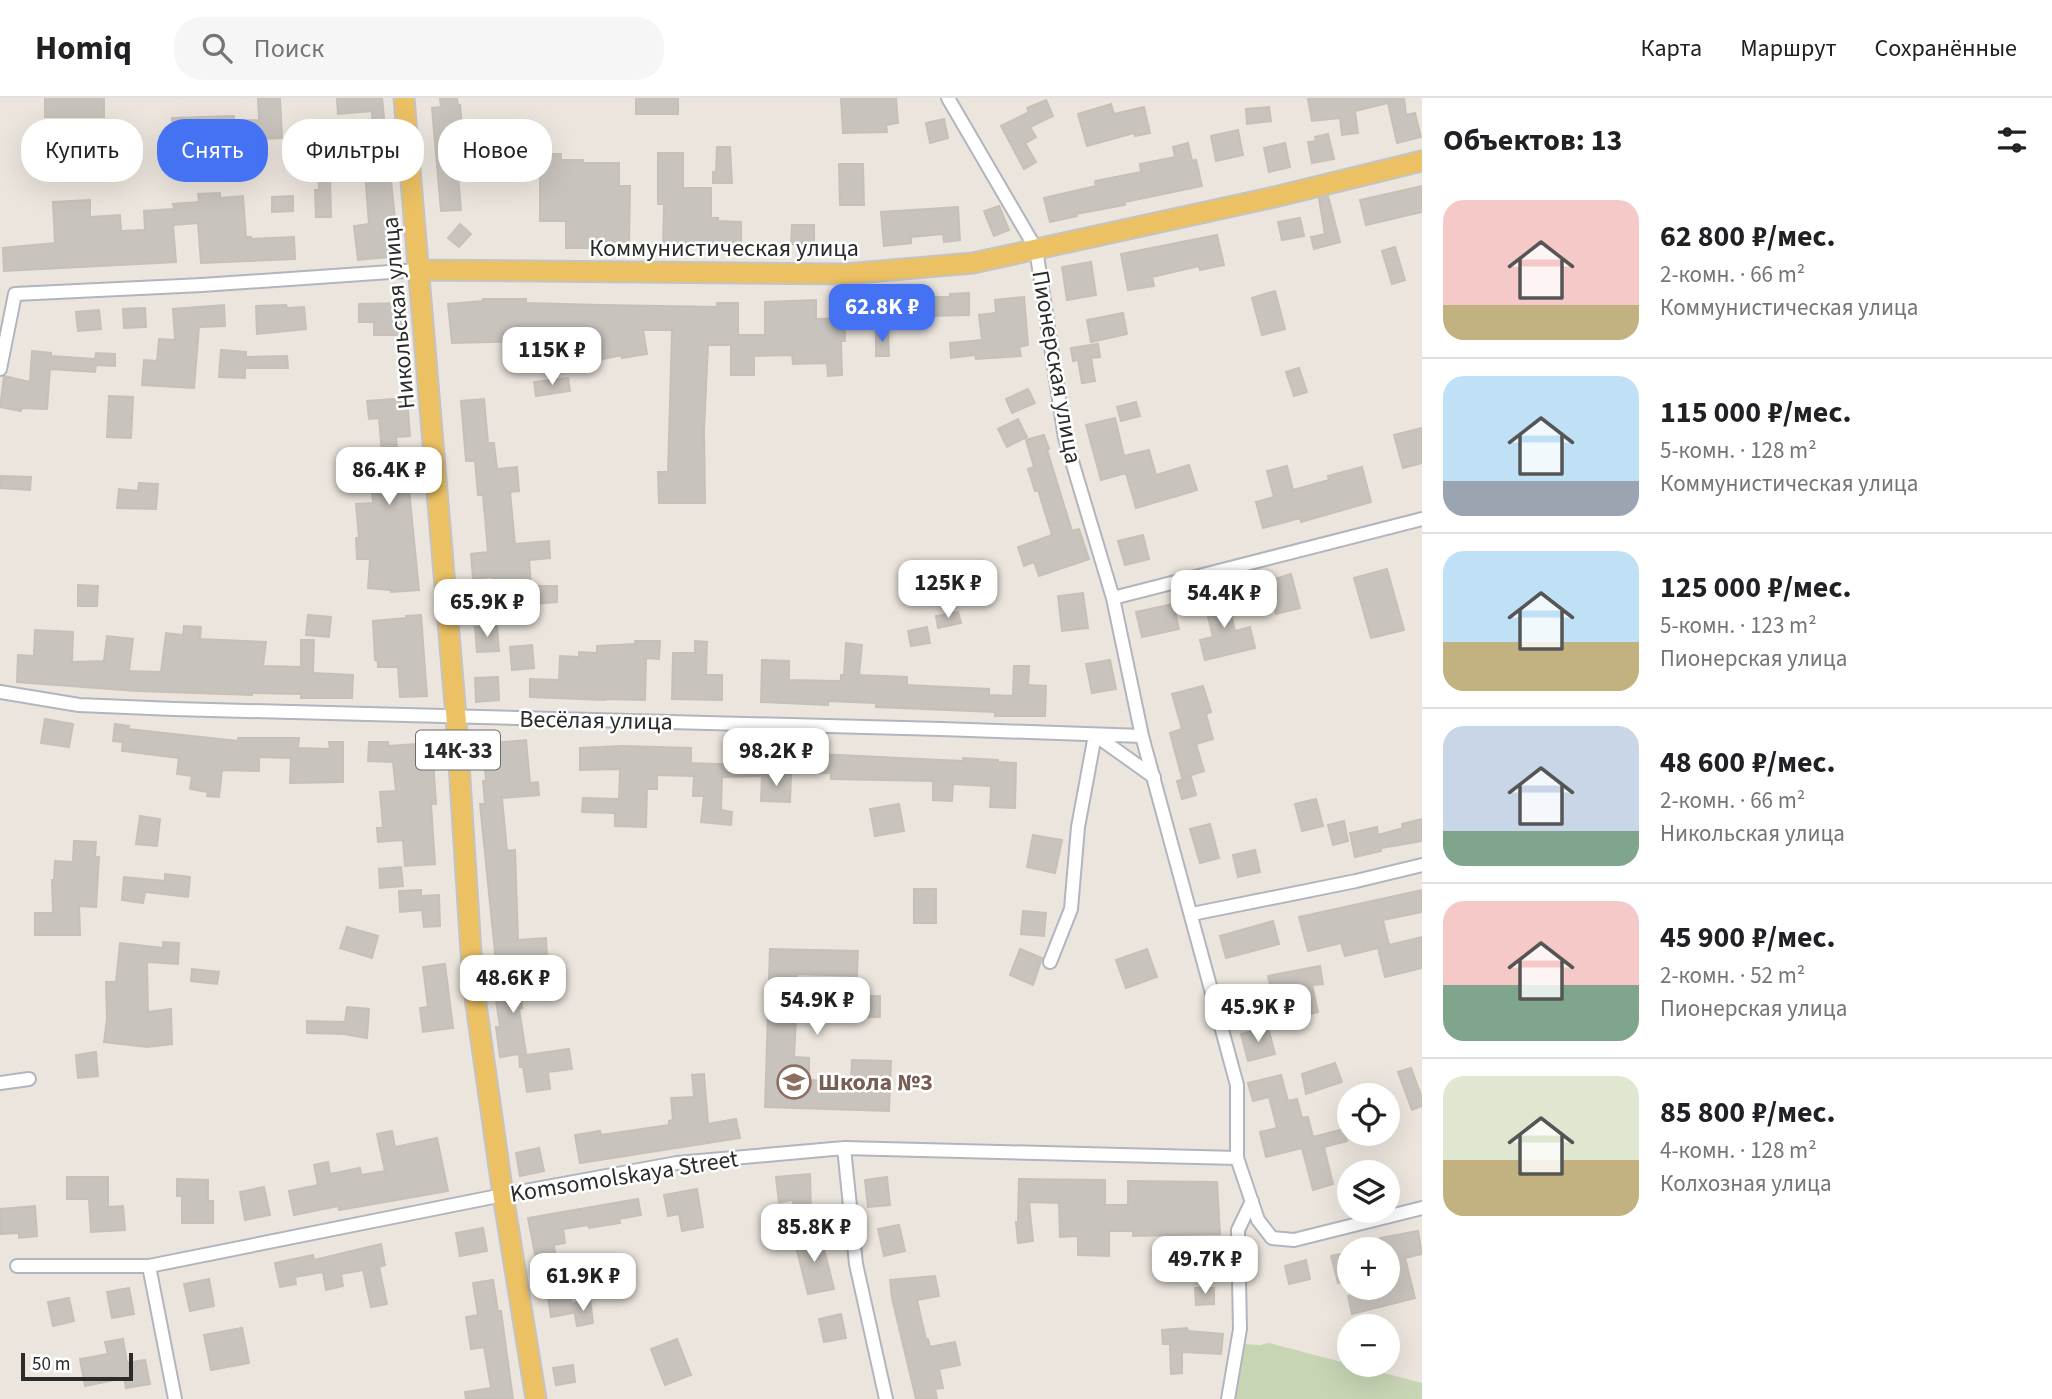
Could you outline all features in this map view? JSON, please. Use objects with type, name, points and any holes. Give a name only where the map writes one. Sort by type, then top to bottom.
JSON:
[{"type":"main road","name":"Никольская улица","points":[[404,98],[456,717],[473,983],[536,1399]]},
{"type":"main road","name":"Коммунистическая улица","points":[[419,270],[845,274],[973,263],[1270,198],[1422,161]]},
{"type":"street","name":"Пионерская улица","points":[[947,98],[1037,249],[1065,438],[1113,598],[1143,736],[1237,1085],[1237,1158],[1258,1220],[1272,1238],[1294,1241],[1422,1209]]},
{"type":"street","name":"Коммунистическая улица","points":[[0,369],[15,295],[419,270]]},
{"type":"street","points":[[1113,598],[1422,519]]},
{"type":"street","name":"Весёлая улица","points":[[0,692],[79,705],[1095,734]]},
{"type":"street","points":[[1095,734],[1143,736]]},
{"type":"street","points":[[1095,734],[1154,778]]},
{"type":"street","points":[[1050,962],[1071,909],[1078,827],[1095,734]]},
{"type":"street","points":[[1192,914],[1422,865]]},
{"type":"street","points":[[0,1083],[29,1079]]},
{"type":"street","points":[[844,1148],[856,1264],[886,1399]]},
{"type":"street","name":"Komsomolskaya Street","points":[[17,1266],[149,1266],[677,1163],[844,1148],[1237,1158]]},
{"type":"street","points":[[1228,1399],[1240,1329],[1238,1230],[1252,1201]]},
{"type":"street","points":[[149,1266],[175,1399]]},
{"type":"green space","points":[[1269,1343],[1337,1361],[1337,1377],[1399,1377],[1422,1383],[1422,1399],[1235,1399],[1243,1344]]},
{"type":"building","points":[[45,98],[104,98],[104,117],[45,117]]},
{"type":"building","points":[[258,98],[280,98],[282,138],[268,139],[268,119],[259,119]]},
{"type":"building","points":[[337,98],[382,98],[384,119],[372,119],[372,111],[338,114]]},
{"type":"building","points":[[440,98],[457,98],[461,119],[438,119],[438,177],[432,108],[441,107]]},
{"type":"building","points":[[636,98],[678,98],[678,114],[636,114]]},
{"type":"building","points":[[841,98],[896,98],[898,123],[886,125],[887,132],[843,133]]},
{"type":"building","points":[[1404,98],[1406,115],[1415,113],[1421,137],[1397,143],[1388,103],[1355,111],[1358,133],[1342,135],[1340,118],[1312,121],[1308,99]]},
{"type":"building","points":[[1046,100],[1053,116],[1030,127],[1036,137],[1025,143],[1036,162],[1024,169],[1001,126],[1029,112],[1027,108]]},
{"type":"building","points":[[1111,104],[1114,114],[1144,107],[1150,133],[1135,136],[1134,133],[1087,146],[1078,114]]},
{"type":"building","points":[[1269,107],[1271,121],[1247,124],[1246,109]]},
{"type":"building","points":[[234,116],[234,119],[172,119],[172,118]]},
{"type":"building","points":[[944,119],[948,138],[930,143],[926,123]]},
{"type":"building","points":[[1238,130],[1243,155],[1216,161],[1211,136]]},
{"type":"building","points":[[1328,134],[1334,159],[1312,163],[1308,142]]},
{"type":"building","points":[[1188,143],[1192,161],[1196,160],[1202,186],[1125,202],[1125,205],[1050,222],[1044,198],[1096,186],[1095,181],[1141,172],[1140,164],[1175,157],[1173,147]]},
{"type":"building","points":[[1285,143],[1290,167],[1269,172],[1264,148]]},
{"type":"building","points":[[717,147],[730,147],[732,183],[713,183]]},
{"type":"building","points":[[658,153],[683,153],[683,188],[711,188],[711,218],[741,222],[741,249],[684,246],[684,249],[663,249],[664,204],[658,204]]},
{"type":"building","points":[[552,154],[561,154],[561,160],[583,160],[583,163],[619,163],[619,186],[630,186],[629,242],[591,241],[590,248],[566,248],[566,221],[540,221],[540,182],[552,182]]},
{"type":"building","points":[[839,164],[863,164],[864,205],[840,205]]},
{"type":"building","points":[[319,182],[330,182],[331,217],[316,217],[315,190],[319,190]]},
{"type":"building","points":[[366,182],[391,182],[399,256],[358,260],[354,226],[369,224]]},
{"type":"building","points":[[438,182],[459,182],[461,210],[441,211]]},
{"type":"building","points":[[1422,186],[1422,212],[1366,225],[1360,200]]},
{"type":"building","points":[[220,193],[220,198],[243,196],[246,237],[294,237],[295,259],[201,263],[198,223],[173,225],[176,262],[4,271],[3,248],[55,243],[53,202],[90,200],[90,217],[120,215],[121,231],[145,230],[144,211],[174,209],[173,204],[199,202],[198,194]]},
{"type":"building","points":[[293,196],[293,211],[272,212],[272,197]]},
{"type":"building","points":[[1328,196],[1340,242],[1314,249],[1311,237],[1325,234],[1319,199]]},
{"type":"building","points":[[999,206],[1009,230],[994,236],[984,211]]},
{"type":"building","points":[[958,207],[960,240],[944,242],[943,234],[911,237],[911,243],[884,246],[881,212]]},
{"type":"building","points":[[1300,218],[1304,236],[1282,240],[1278,222]]},
{"type":"building","points":[[460,224],[471,234],[459,247],[448,238]]},
{"type":"building","points":[[792,225],[814,225],[814,245],[791,244]]},
{"type":"building","points":[[1217,235],[1224,265],[1200,270],[1199,266],[1152,277],[1154,286],[1128,290],[1121,254]]},
{"type":"building","points":[[1395,247],[1405,280],[1392,284],[1382,251]]},
{"type":"building","points":[[1091,262],[1096,295],[1067,300],[1062,267]]},
{"type":"building","points":[[1275,291],[1285,329],[1262,335],[1252,298]]},
{"type":"building","points":[[969,293],[969,315],[929,316],[929,320],[911,320],[911,297],[950,297],[950,294]]},
{"type":"building","points":[[1024,297],[1028,345],[1019,347],[1021,356],[976,359],[975,355],[951,358],[950,343],[982,340],[979,315],[996,313],[995,300]]},
{"type":"building","points":[[483,299],[526,299],[526,303],[717,307],[717,303],[738,303],[738,335],[765,335],[765,302],[816,300],[816,319],[844,318],[845,341],[841,341],[842,375],[828,376],[827,363],[793,364],[792,355],[754,356],[754,375],[731,375],[731,345],[708,345],[704,430],[705,503],[659,503],[658,472],[668,472],[672,330],[643,330],[647,354],[622,358],[622,355],[579,364],[573,334],[526,334],[526,341],[452,343],[448,304]]},
{"type":"building","points":[[860,300],[887,300],[886,322],[860,322]]},
{"type":"building","points":[[401,303],[402,335],[374,335],[374,322],[359,322],[359,304]]},
{"type":"building","points":[[224,305],[225,326],[199,327],[194,388],[142,385],[144,360],[157,361],[159,339],[175,340],[173,309]]},
{"type":"building","points":[[286,305],[287,308],[304,307],[306,329],[257,334],[256,306]]},
{"type":"building","points":[[145,308],[146,327],[124,328],[123,309]]},
{"type":"building","points":[[99,310],[101,329],[78,331],[76,312]]},
{"type":"building","points":[[1123,313],[1127,334],[1091,342],[1087,320]]},
{"type":"building","points":[[876,332],[888,332],[889,356],[876,356]]},
{"type":"building","points":[[1098,344],[1100,357],[1091,358],[1095,381],[1082,383],[1078,360],[1073,361],[1071,348]]},
{"type":"building","points":[[221,350],[246,352],[246,357],[287,356],[288,368],[245,368],[245,378],[219,377]]},
{"type":"building","points":[[32,351],[51,353],[51,356],[95,359],[96,353],[115,354],[115,366],[96,365],[95,372],[50,369],[47,409],[21,408],[21,411],[0,407],[4,376],[30,382]]},
{"type":"building","points":[[1299,368],[1307,392],[1294,396],[1286,372]]},
{"type":"building","points":[[568,378],[570,391],[536,396],[534,382]]},
{"type":"building","points":[[1028,389],[1035,403],[1012,413],[1006,399]]},
{"type":"building","points":[[109,396],[133,397],[131,438],[107,437]]},
{"type":"building","points":[[407,398],[410,436],[396,437],[399,471],[407,470],[419,590],[391,592],[368,588],[370,559],[357,559],[356,538],[359,538],[356,504],[373,503],[369,455],[382,454],[379,418],[369,419],[367,401]]},
{"type":"building","points":[[484,399],[488,443],[494,443],[497,469],[517,467],[519,491],[510,492],[515,544],[549,541],[550,558],[529,560],[531,586],[557,586],[557,602],[496,607],[493,577],[473,579],[471,554],[488,552],[483,495],[478,495],[475,461],[466,461],[461,401]]},
{"type":"building","points":[[1136,402],[1140,416],[1121,421],[1117,407]]},
{"type":"building","points":[[1115,418],[1124,456],[1149,450],[1156,475],[1189,465],[1197,490],[1136,508],[1126,473],[1101,480],[1086,425]]},
{"type":"building","points":[[1018,419],[1027,437],[1007,447],[998,429]]},
{"type":"building","points":[[1422,428],[1422,463],[1403,468],[1394,435]]},
{"type":"building","points":[[1044,435],[1072,531],[1079,529],[1089,559],[1039,576],[1034,562],[1024,566],[1018,547],[1052,535],[1038,490],[1035,491],[1028,469],[1034,467],[1026,440]]},
{"type":"building","points":[[1287,466],[1293,490],[1329,480],[1328,476],[1362,467],[1371,502],[1301,522],[1300,518],[1263,528],[1256,502],[1274,497],[1267,471]]},
{"type":"building","points":[[0,476],[31,477],[30,490],[0,488]]},
{"type":"building","points":[[139,483],[158,484],[156,509],[117,508],[119,489],[138,491]]},
{"type":"building","points":[[1143,535],[1149,559],[1125,565],[1118,541]]},
{"type":"building","points":[[1387,569],[1404,630],[1371,638],[1354,578]]},
{"type":"building","points":[[1291,574],[1300,608],[1276,614],[1268,581]]},
{"type":"building","points":[[78,585],[98,586],[97,606],[78,606]]},
{"type":"building","points":[[1225,591],[1235,631],[1250,627],[1255,648],[1205,660],[1200,640],[1213,637],[1203,597]]},
{"type":"building","points":[[1083,593],[1088,628],[1062,631],[1058,596]]},
{"type":"building","points":[[1173,604],[1179,629],[1142,637],[1136,612]]},
{"type":"building","points":[[958,612],[961,623],[938,628],[936,616]]},
{"type":"building","points":[[308,615],[331,617],[329,637],[306,635]]},
{"type":"building","points":[[421,615],[427,696],[400,697],[398,667],[378,667],[378,661],[375,660],[373,621]]},
{"type":"building","points":[[184,626],[201,627],[200,639],[266,642],[263,666],[301,667],[301,640],[314,640],[313,673],[353,675],[352,698],[301,698],[301,694],[137,691],[17,682],[18,655],[34,656],[35,630],[73,632],[72,662],[104,661],[107,636],[133,639],[129,671],[161,672],[166,633],[183,635]]},
{"type":"building","points":[[497,626],[499,651],[477,652],[475,627]]},
{"type":"building","points":[[927,627],[930,643],[911,646],[908,631]]},
{"type":"building","points":[[635,641],[660,641],[659,659],[646,658],[645,700],[530,697],[530,679],[559,680],[560,656],[579,657],[579,652],[597,653],[597,646],[635,644]]},
{"type":"building","points":[[695,641],[707,642],[706,675],[722,675],[722,700],[672,699],[673,653],[695,653]]},
{"type":"building","points":[[846,643],[862,645],[859,675],[907,677],[907,685],[989,689],[989,695],[1013,696],[1014,666],[1029,666],[1028,685],[1046,686],[1045,716],[995,716],[995,712],[876,707],[876,703],[828,701],[828,705],[761,702],[762,660],[789,661],[789,680],[841,681],[841,675],[844,675]]},
{"type":"building","points":[[532,645],[534,668],[512,670],[510,647]]},
{"type":"building","points":[[1110,660],[1116,689],[1092,693],[1086,664]]},
{"type":"building","points":[[498,677],[499,700],[476,702],[475,678]]},
{"type":"building","points":[[1203,686],[1211,712],[1206,714],[1213,739],[1196,744],[1204,771],[1182,778],[1170,733],[1182,729],[1172,694]]},
{"type":"building","points":[[45,719],[73,724],[69,747],[41,743]]},
{"type":"building","points":[[115,724],[129,726],[128,729],[238,741],[238,738],[299,738],[298,748],[330,749],[329,742],[343,742],[343,782],[290,783],[291,758],[259,757],[259,771],[222,770],[219,797],[207,796],[208,792],[190,789],[192,776],[177,774],[179,758],[122,751],[123,742],[113,741]]},
{"type":"building","points":[[526,740],[530,783],[538,782],[539,795],[502,798],[507,851],[515,850],[518,940],[546,938],[547,957],[496,963],[480,804],[485,804],[483,744]]},
{"type":"building","points":[[369,742],[388,742],[388,746],[432,743],[436,804],[431,804],[435,864],[405,866],[403,840],[378,842],[377,828],[383,828],[380,792],[396,791],[393,762],[368,761]]},
{"type":"building","points":[[580,748],[691,748],[691,763],[743,765],[743,753],[761,752],[762,776],[722,777],[721,810],[732,812],[731,825],[701,822],[704,796],[693,796],[694,776],[657,775],[657,789],[647,789],[646,827],[615,826],[615,813],[582,812],[583,798],[619,799],[620,769],[580,770]]},
{"type":"building","points":[[797,753],[963,761],[963,758],[1016,763],[1015,808],[990,807],[991,786],[953,784],[952,801],[933,800],[933,781],[831,779],[831,773],[797,772]]},
{"type":"building","points":[[762,775],[791,775],[790,802],[761,801]]},
{"type":"building","points":[[1191,777],[1196,795],[1182,799],[1177,781]]},
{"type":"building","points":[[1316,799],[1323,826],[1302,831],[1295,804]]},
{"type":"building","points":[[899,804],[904,831],[875,836],[870,809]]},
{"type":"building","points":[[140,816],[160,819],[157,846],[136,844]]},
{"type":"building","points":[[1422,819],[1422,841],[1381,848],[1381,851],[1355,857],[1350,833],[1377,827],[1378,835],[1403,828],[1402,824]]},
{"type":"building","points":[[1344,821],[1348,841],[1333,845],[1328,825]]},
{"type":"building","points":[[1210,824],[1219,858],[1200,863],[1190,829]]},
{"type":"building","points":[[1033,835],[1062,840],[1055,873],[1027,867]]},
{"type":"building","points":[[74,841],[96,842],[95,857],[99,857],[96,907],[79,906],[80,935],[35,935],[35,913],[53,913],[52,880],[55,861],[73,862]]},
{"type":"building","points":[[1255,850],[1260,872],[1238,877],[1233,855]]},
{"type":"building","points":[[401,867],[403,886],[380,888],[379,869]]},
{"type":"building","points":[[165,874],[190,877],[188,897],[145,892],[143,903],[122,900],[124,877],[165,881]]},
{"type":"building","points":[[914,889],[936,889],[936,923],[914,923]]},
{"type":"building","points":[[421,890],[421,896],[439,895],[440,926],[424,927],[422,910],[400,912],[399,891]]},
{"type":"building","points":[[1422,890],[1422,912],[1383,920],[1389,945],[1422,937],[1422,968],[1385,977],[1378,948],[1345,956],[1341,943],[1308,951],[1299,917]]},
{"type":"building","points":[[1023,911],[1046,913],[1044,936],[1021,934]]},
{"type":"building","points":[[1273,921],[1279,944],[1226,958],[1220,936]]},
{"type":"building","points":[[347,927],[378,936],[372,958],[340,948]]},
{"type":"building","points":[[163,942],[179,943],[178,964],[147,962],[148,1012],[171,1009],[172,1044],[147,1047],[104,1042],[107,1019],[106,982],[116,982],[120,943],[163,948]]},
{"type":"building","points":[[770,949],[858,951],[857,976],[797,974],[796,998],[880,996],[880,1017],[796,1018],[794,1057],[809,1058],[809,1080],[851,1081],[852,1060],[891,1061],[889,1111],[765,1107]]},
{"type":"building","points":[[1020,949],[1042,958],[1033,985],[1010,975]]},
{"type":"building","points":[[1147,949],[1157,977],[1126,988],[1116,960]]},
{"type":"building","points":[[445,964],[453,1028],[423,1032],[420,1008],[428,1007],[423,967]]},
{"type":"building","points":[[1320,966],[1323,984],[1312,985],[1318,1012],[1289,1019],[1282,987],[1271,989],[1268,976]]},
{"type":"building","points":[[192,969],[219,972],[217,984],[191,981]]},
{"type":"building","points":[[506,979],[507,987],[546,984],[547,996],[521,997],[522,1008],[519,1009],[526,1053],[500,1057],[496,1027],[500,1027],[493,980]]},
{"type":"building","points":[[347,1007],[369,1009],[367,1038],[307,1033],[307,1021],[345,1022]]},
{"type":"building","points":[[1268,1027],[1275,1054],[1248,1061],[1241,1034]]},
{"type":"building","points":[[569,1049],[572,1069],[548,1072],[550,1089],[527,1092],[519,1056]]},
{"type":"building","points":[[96,1052],[98,1076],[78,1078],[76,1055]]},
{"type":"building","points":[[1335,1063],[1342,1082],[1306,1094],[1302,1074]]},
{"type":"building","points":[[1411,1068],[1422,1098],[1422,1106],[1412,1110],[1398,1072]]},
{"type":"building","points":[[704,1074],[708,1124],[736,1119],[740,1138],[580,1163],[575,1135],[600,1131],[601,1135],[669,1125],[669,1121],[673,1120],[671,1098],[694,1097],[692,1075]]},
{"type":"building","points":[[1281,1075],[1288,1101],[1297,1099],[1302,1118],[1308,1117],[1313,1137],[1337,1131],[1337,1144],[1324,1147],[1333,1184],[1313,1190],[1302,1148],[1266,1157],[1260,1132],[1277,1128],[1269,1097],[1253,1101],[1248,1083]]},
{"type":"building","points":[[392,1131],[395,1147],[437,1138],[448,1191],[339,1210],[338,1206],[294,1215],[289,1191],[318,1185],[314,1165],[328,1162],[330,1174],[360,1168],[361,1175],[385,1171],[377,1134]]},
{"type":"building","points":[[539,1148],[544,1171],[520,1176],[516,1153]]},
{"type":"building","points":[[810,1174],[811,1213],[794,1214],[793,1200],[779,1202],[776,1177]]},
{"type":"building","points":[[67,1177],[108,1177],[108,1207],[123,1206],[125,1230],[91,1232],[89,1199],[67,1199]]},
{"type":"building","points":[[887,1177],[890,1205],[868,1207],[865,1180]]},
{"type":"building","points":[[177,1179],[208,1180],[208,1201],[213,1201],[213,1223],[182,1223],[182,1196],[177,1196]]},
{"type":"building","points":[[1019,1179],[1105,1180],[1105,1205],[1128,1205],[1128,1181],[1217,1182],[1220,1234],[1133,1236],[1133,1231],[1109,1231],[1109,1256],[1078,1255],[1078,1236],[1060,1237],[1059,1203],[1029,1202],[1033,1241],[1018,1243],[1016,1222]]},
{"type":"building","points":[[264,1187],[270,1215],[245,1220],[240,1192]]},
{"type":"building","points":[[697,1189],[703,1227],[682,1231],[679,1214],[668,1216],[664,1195]]},
{"type":"building","points":[[638,1199],[641,1215],[619,1219],[620,1223],[563,1229],[565,1243],[554,1245],[560,1288],[569,1287],[573,1313],[551,1317],[544,1270],[538,1270],[528,1218]]},
{"type":"building","points":[[35,1206],[37,1236],[19,1238],[19,1233],[0,1234],[0,1209]]},
{"type":"building","points":[[899,1225],[905,1251],[884,1256],[878,1229]]},
{"type":"building","points":[[483,1228],[487,1251],[460,1256],[456,1233]]},
{"type":"building","points":[[1418,1231],[1422,1254],[1405,1258],[1415,1298],[1352,1314],[1349,1300],[1400,1300],[1400,1237],[1385,1237]]},
{"type":"building","points":[[820,1233],[834,1289],[808,1294],[794,1239]]},
{"type":"building","points":[[381,1244],[385,1265],[379,1267],[387,1304],[371,1307],[363,1270],[341,1274],[343,1286],[326,1290],[323,1272],[295,1277],[296,1284],[280,1287],[275,1263],[313,1255],[314,1260]]},
{"type":"building","points":[[1337,1255],[1337,1279],[1331,1256]]},
{"type":"building","points":[[1306,1260],[1310,1279],[1289,1284],[1285,1266]]},
{"type":"building","points":[[935,1276],[939,1296],[917,1300],[926,1339],[930,1347],[955,1342],[960,1365],[939,1369],[943,1388],[935,1389],[937,1399],[916,1399],[890,1280]]},
{"type":"building","points":[[209,1279],[214,1306],[190,1311],[184,1284]]},
{"type":"building","points":[[493,1280],[498,1311],[501,1311],[513,1399],[466,1399],[465,1392],[491,1388],[484,1347],[471,1349],[466,1317],[478,1315],[473,1283]]},
{"type":"building","points":[[129,1288],[134,1314],[112,1318],[107,1292]]},
{"type":"building","points":[[1195,1288],[1214,1288],[1214,1304],[1196,1305]]},
{"type":"building","points":[[69,1298],[74,1321],[53,1326],[48,1302]]},
{"type":"building","points":[[590,1300],[593,1323],[577,1326],[573,1303]]},
{"type":"building","points":[[841,1314],[846,1338],[824,1342],[819,1319]]},
{"type":"building","points":[[242,1328],[249,1363],[211,1370],[204,1335]]},
{"type":"building","points":[[1187,1328],[1188,1331],[1223,1334],[1221,1354],[1182,1352],[1182,1373],[1171,1374],[1170,1344],[1163,1344],[1162,1330]]},
{"type":"building","points":[[123,1339],[127,1363],[145,1360],[150,1384],[126,1388],[124,1378],[85,1386],[80,1359],[108,1354],[105,1342]]},
{"type":"building","points":[[677,1339],[691,1375],[665,1385],[651,1349]]},
{"type":"building","points":[[573,1365],[575,1382],[556,1385],[553,1368]]},
{"type":"place","name":"Школа №3","points":[[794,1082]]}]
